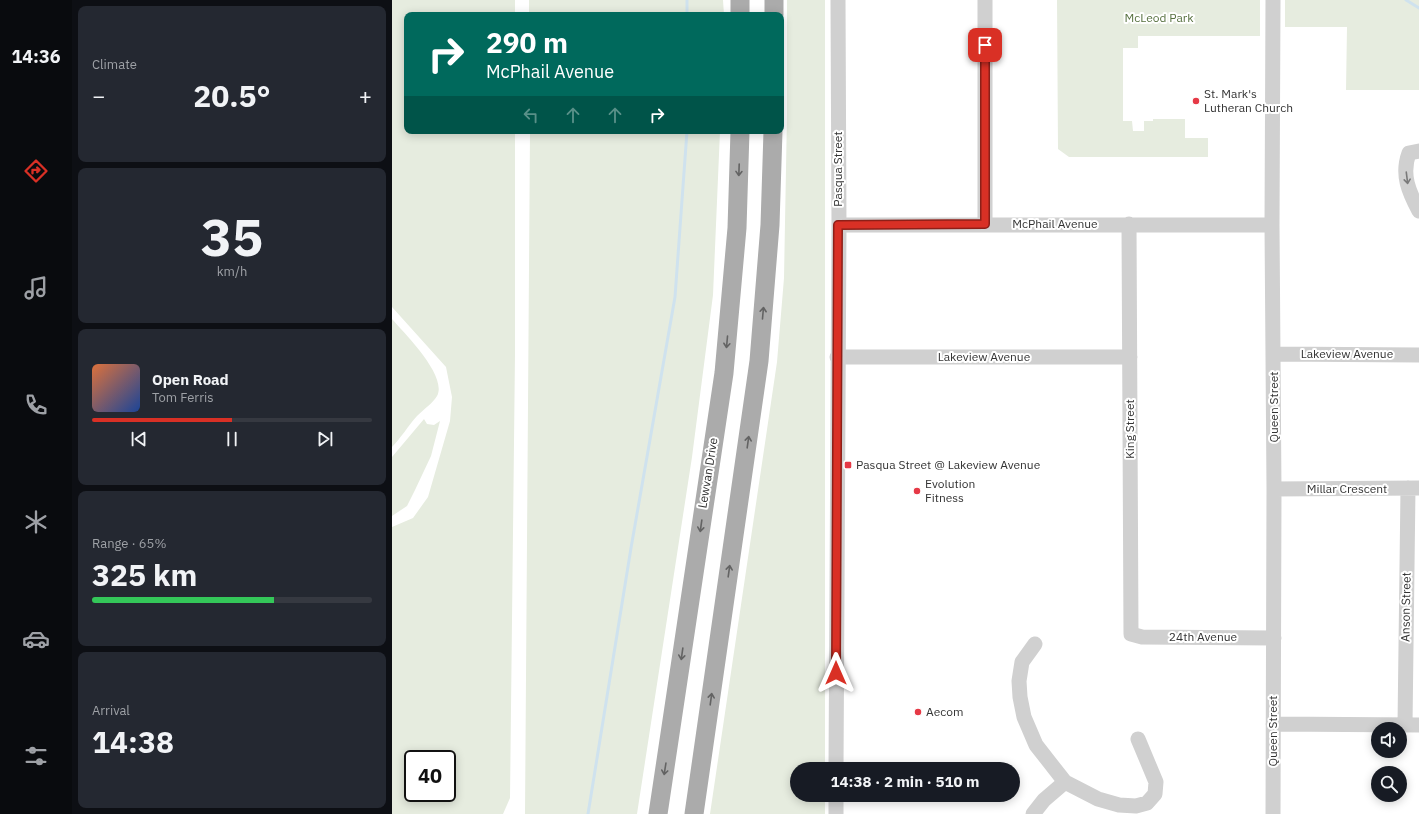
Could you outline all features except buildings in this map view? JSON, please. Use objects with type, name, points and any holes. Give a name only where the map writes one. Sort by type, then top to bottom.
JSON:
[{"type":"main road","points":[[740,0],[740,12]]},
{"type":"main road","points":[[774,0],[774,12]]},
{"type":"main road","name":"Lewvan Drive","points":[[658,814],[724,373],[737,228],[740,134]]},
{"type":"main road","points":[[694,814],[760,361],[770,225],[773,134]]},
{"type":"street","name":"Pasqua Street","points":[[836,762],[838,0]]},
{"type":"street","points":[[985,0],[985,224]]},
{"type":"street","name":"Queen Street","points":[[1273,0],[1273,814]]},
{"type":"street","points":[[1419,151],[1409,153],[1406,162],[1408,191],[1419,211]]},
{"type":"street","name":"King Street","points":[[1129,224],[1131,634]]},
{"type":"street","name":"McPhail Avenue","points":[[838,225],[1272,225]]},
{"type":"street","name":"Lakeview Avenue","points":[[1274,354],[1419,355]]},
{"type":"street","name":"Lakeview Avenue","points":[[837,357],[1130,357]]},
{"type":"street","name":"Millar Crescent","points":[[1274,489],[1413,488]]},
{"type":"street","name":"Anson Street","points":[[1412,725],[1413,488]]},
{"type":"street","name":"24th Avenue","points":[[1131,634],[1142,637],[1274,638]]},
{"type":"street","points":[[1035,644],[1022,662],[1019,681],[1023,711],[1036,745],[1065,782],[1098,799],[1120,805],[1136,806],[1147,803],[1155,794],[1156,782],[1138,739]]},
{"type":"street","points":[[1273,724],[1412,725]]},
{"type":"street","points":[[1033,814],[1044,800],[1065,782]]},
{"type":"street","points":[[836,802],[836,814]]},
{"type":"green space","points":[[392,0],[515,0],[515,12],[404,12],[404,134],[515,134],[515,354],[510,798],[503,814],[392,814],[392,527],[413,518],[428,497],[450,421],[452,397],[446,367],[392,307]]},
{"type":"green space","points":[[529,0],[723,0],[724,12],[529,12]]},
{"type":"green space","points":[[787,0],[825,0],[825,762],[790,762],[790,802],[825,802],[825,814],[710,814],[777,362],[784,278],[787,114]]},
{"type":"green space","name":"McLeod Park","points":[[1057,0],[1260,0],[1260,36],[1138,36],[1138,48],[1123,48],[1123,121],[1132,121],[1133,131],[1144,131],[1144,121],[1153,121],[1153,119],[1185,119],[1185,138],[1208,138],[1208,157],[1069,157],[1058,149]]},
{"type":"green space","points":[[1285,0],[1419,0],[1419,90],[1346,90],[1347,27],[1285,27]]},
{"type":"green space","points":[[530,134],[720,134],[713,295],[692,457],[637,814],[525,814]]},
{"type":"green space","points":[[392,319],[423,355],[431,367],[439,388],[436,398],[417,416],[392,447]]},
{"type":"green space","points":[[424,419],[427,424],[434,425],[440,421],[431,456],[407,506],[392,516],[392,457]]},
{"type":"waterway","points":[[687,0],[687,12]]},
{"type":"waterway","points":[[1406,0],[1419,8]]},
{"type":"waterway","points":[[588,814],[631,548],[675,297],[687,134]]},
{"type":"place","name":"St. Mark's Lutheran Church","points":[[1196,101]]},
{"type":"place","name":"Pasqua Street @ Lakeview Avenue","points":[[848,465]]},
{"type":"place","name":"Evolution Fitness","points":[[917,491]]},
{"type":"place","name":"Aecom","points":[[918,712]]},
{"type":"route","points":[[836,673],[838,225],[985,224],[985,45]]}]
